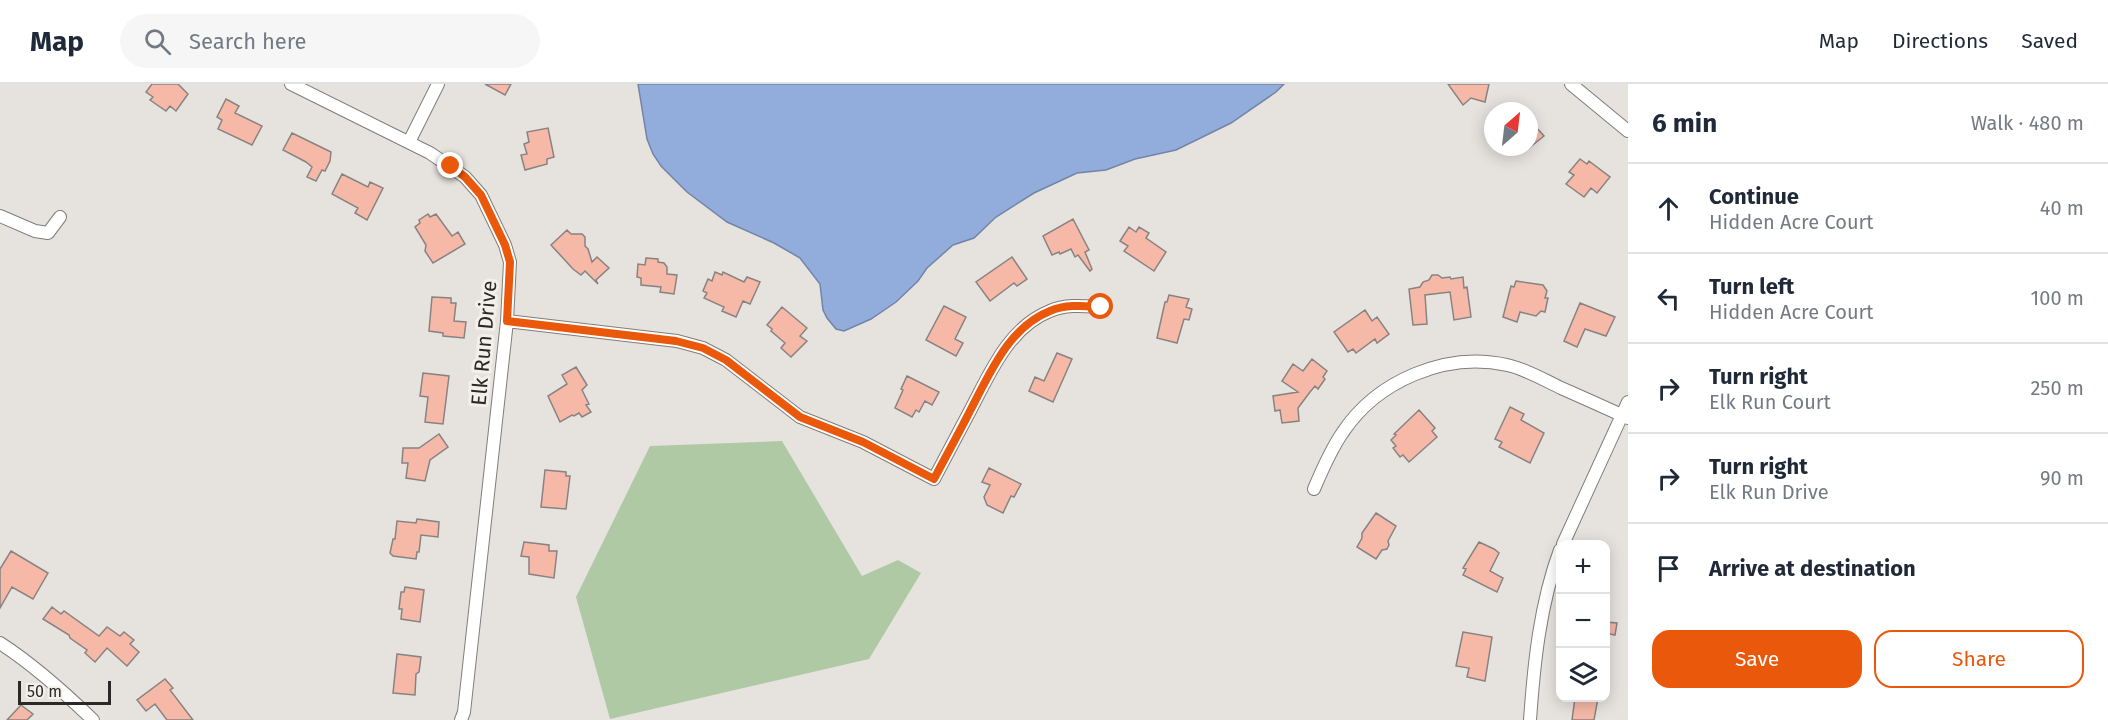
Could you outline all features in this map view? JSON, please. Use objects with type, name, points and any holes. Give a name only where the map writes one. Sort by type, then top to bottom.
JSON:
[{"type":"street","name":"Elk Run Drive","points":[[291,84],[410,142],[437,157],[465,177],[486,203],[510,262],[507,321],[464,712],[461,720]]},
{"type":"street","points":[[410,142],[438,84]]},
{"type":"street","points":[[1571,84],[1628,130]]},
{"type":"street","points":[[0,216],[34,231],[48,232],[60,217]]},
{"type":"street","points":[[507,321],[666,340],[703,348],[726,360],[800,417],[863,442],[934,479],[994,365],[1009,343],[1028,323],[1051,310],[1071,306],[1101,307]]},
{"type":"street","points":[[1314,489],[1336,443],[1359,411],[1395,384],[1423,370],[1453,363],[1483,362],[1506,365],[1525,371],[1625,417]]},
{"type":"street","points":[[1565,540],[1625,417],[1628,402]]},
{"type":"street","points":[[1530,720],[1540,625],[1556,563]]},
{"type":"street","points":[[0,643],[46,677],[93,720]]},
{"type":"green space","points":[[782,441],[862,576],[898,560],[921,573],[869,659],[610,719],[576,597],[650,446]]},
{"type":"water","points":[[638,84],[1284,84],[1231,123],[1176,150],[1135,159],[1106,170],[1077,173],[1034,193],[996,217],[974,238],[953,245],[927,268],[918,281],[896,302],[871,319],[844,331],[836,329],[827,318],[823,310],[820,284],[800,258],[774,243],[727,222],[687,192],[661,166],[647,139]]},
{"type":"building","points":[[152,84],[178,84],[188,94],[176,111],[170,106],[166,111],[150,100],[153,97],[146,92]]},
{"type":"building","points":[[485,84],[511,84],[505,95]]},
{"type":"building","points":[[1448,84],[1489,84],[1485,102],[1471,98],[1463,105]]},
{"type":"building","points":[[226,99],[239,106],[235,113],[262,126],[252,145],[218,129],[222,120],[217,117]]},
{"type":"building","points":[[548,128],[554,157],[547,159],[547,164],[525,170],[521,155],[527,154],[524,144],[529,142],[527,132]]},
{"type":"building","points":[[1538,129],[1544,136],[1538,141]]},
{"type":"building","points":[[292,133],[331,152],[325,171],[322,170],[316,181],[307,177],[312,167],[283,150]]},
{"type":"building","points":[[1580,159],[1587,164],[1589,161],[1610,177],[1597,193],[1591,188],[1584,197],[1566,184],[1574,175],[1569,172]]},
{"type":"building","points":[[342,174],[368,187],[370,182],[383,188],[367,220],[355,213],[358,208],[332,194]]},
{"type":"building","points":[[428,214],[430,217],[436,214],[452,236],[458,232],[465,244],[433,263],[415,227],[420,223],[419,220]]},
{"type":"building","points":[[1073,219],[1089,250],[1085,252],[1092,269],[1090,271],[1078,255],[1075,257],[1071,249],[1052,255],[1043,236]]},
{"type":"building","points":[[1129,227],[1136,232],[1139,227],[1149,233],[1146,238],[1166,252],[1154,271],[1124,251],[1128,246],[1120,241]]},
{"type":"building","points":[[567,230],[571,234],[582,234],[585,237],[585,246],[592,262],[597,257],[609,268],[596,280],[598,284],[585,271],[581,275],[573,269],[551,245]]},
{"type":"building","points":[[1012,257],[1027,279],[1017,286],[1014,283],[990,301],[976,282]]},
{"type":"building","points":[[646,258],[658,259],[658,262],[664,263],[667,267],[667,274],[677,275],[674,294],[660,292],[661,287],[641,285],[641,278],[637,277],[638,264],[645,265]]},
{"type":"building","points":[[715,272],[722,275],[723,272],[744,282],[747,277],[760,282],[750,304],[743,301],[736,317],[722,311],[724,307],[704,298],[707,293],[703,291],[708,279],[712,281]]},
{"type":"building","points":[[1432,275],[1451,279],[1463,277],[1464,288],[1467,287],[1471,317],[1454,320],[1450,292],[1425,295],[1427,324],[1413,325],[1409,289],[1420,287]]},
{"type":"building","points":[[1516,281],[1543,285],[1547,291],[1545,298],[1548,298],[1545,312],[1541,311],[1536,316],[1520,312],[1517,322],[1503,317],[1511,286],[1514,287]]},
{"type":"building","points":[[1169,295],[1189,299],[1186,307],[1192,309],[1189,320],[1184,319],[1177,343],[1157,338],[1165,302]]},
{"type":"building","points":[[432,297],[451,298],[451,303],[456,303],[454,321],[466,322],[464,338],[443,336],[443,333],[429,331]]},
{"type":"building","points":[[1580,303],[1615,317],[1606,336],[1585,329],[1577,347],[1564,341]]},
{"type":"building","points":[[944,306],[966,317],[955,339],[963,343],[956,356],[926,340]]},
{"type":"building","points":[[782,307],[807,328],[800,336],[807,341],[791,357],[781,348],[785,343],[767,325]]},
{"type":"building","points":[[1365,310],[1372,321],[1377,317],[1389,334],[1377,343],[1375,339],[1356,353],[1353,349],[1348,352],[1334,332]]},
{"type":"building","points":[[1057,353],[1072,359],[1053,402],[1029,391],[1035,377],[1044,381]]},
{"type":"building","points":[[1312,359],[1327,371],[1323,377],[1325,379],[1318,389],[1315,386],[1298,408],[1299,421],[1282,423],[1280,410],[1275,411],[1273,396],[1298,392],[1282,381],[1293,364],[1303,371]]},
{"type":"building","points":[[576,367],[587,385],[582,390],[589,404],[586,405],[591,412],[582,417],[579,413],[572,415],[560,422],[548,396],[567,384],[562,375]]},
{"type":"building","points":[[423,373],[449,376],[443,424],[425,422],[428,397],[420,396]]},
{"type":"building","points":[[907,376],[939,392],[932,405],[925,401],[919,412],[916,410],[912,417],[895,408]]},
{"type":"building","points":[[1510,407],[1524,414],[1521,420],[1544,433],[1530,463],[1499,447],[1502,442],[1495,439]]},
{"type":"building","points":[[1419,410],[1435,428],[1432,431],[1437,437],[1409,462],[1403,455],[1400,457],[1393,448],[1396,446],[1391,440],[1396,435],[1394,434]]},
{"type":"building","points":[[439,434],[448,447],[430,460],[425,481],[406,478],[408,463],[402,463],[403,448],[419,448]]},
{"type":"building","points":[[989,468],[1021,484],[1014,497],[1011,496],[1003,513],[987,505],[984,497],[990,485],[982,482]]},
{"type":"building","points":[[545,470],[566,472],[566,476],[570,476],[566,509],[541,507]]},
{"type":"building","points":[[1376,513],[1396,526],[1388,541],[1387,549],[1382,550],[1376,559],[1357,547],[1362,533]]},
{"type":"building","points":[[417,519],[439,522],[438,537],[421,535],[416,559],[393,556],[390,553],[393,539],[395,539],[397,521],[416,523]]},
{"type":"building","points":[[524,542],[549,545],[549,551],[557,551],[554,578],[529,574],[529,557],[521,556]]},
{"type":"building","points":[[1479,542],[1499,553],[1490,571],[1503,578],[1497,592],[1463,575],[1466,569],[1463,568]]},
{"type":"building","points":[[11,551],[48,573],[33,599],[12,587],[0,608],[0,569]]},
{"type":"building","points":[[405,587],[424,590],[420,622],[401,619],[402,609],[399,609],[401,592],[404,592]]},
{"type":"building","points":[[52,607],[61,614],[64,611],[99,636],[107,627],[120,636],[124,632],[134,640],[130,644],[139,652],[127,666],[107,648],[95,662],[85,653],[87,650],[69,635],[43,619]]},
{"type":"building","points":[[1610,622],[1617,623],[1615,635],[1610,634]]},
{"type":"building","points":[[1463,632],[1492,637],[1485,681],[1467,677],[1469,668],[1456,666]]},
{"type":"building","points":[[397,654],[421,657],[419,672],[416,674],[415,695],[393,693]]},
{"type":"building","points":[[165,679],[173,688],[170,690],[193,720],[167,720],[155,704],[146,711],[137,700]]},
{"type":"building","points":[[1574,702],[1597,702],[1594,720],[1572,720]]},
{"type":"building","points":[[21,705],[33,714],[27,720],[7,720]]},
{"type":"route","points":[[451,166],[465,177],[481,195],[495,220],[505,245],[510,262],[507,321],[676,341],[703,348],[726,360],[800,417],[863,442],[934,479],[994,365],[1009,343],[1028,323],[1051,310],[1071,306],[1101,307]]}]
